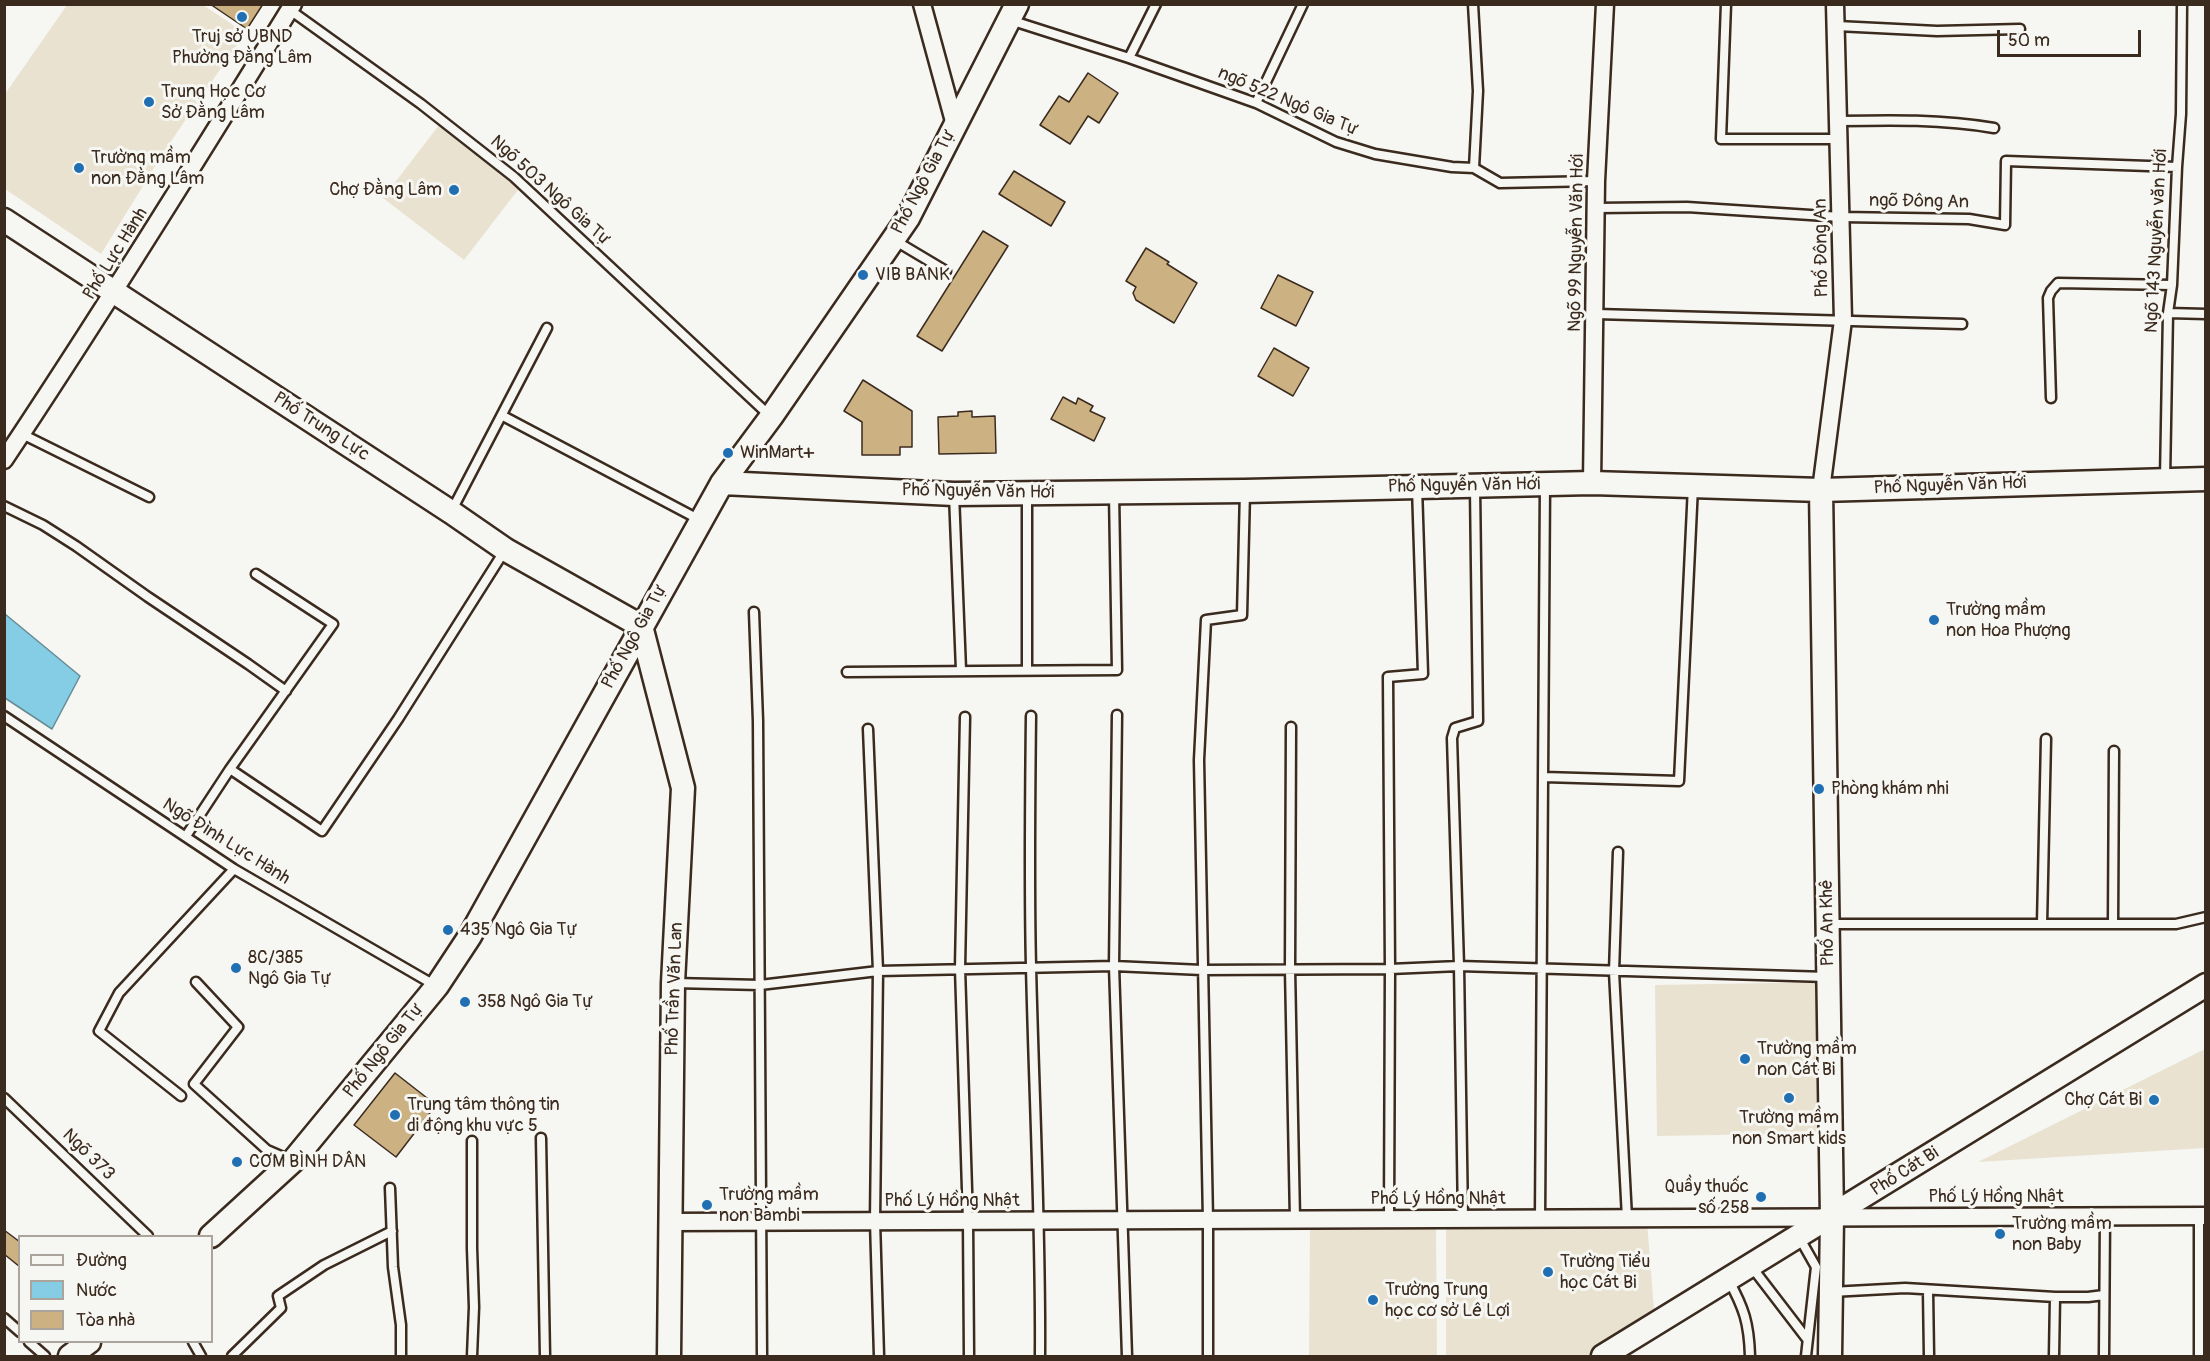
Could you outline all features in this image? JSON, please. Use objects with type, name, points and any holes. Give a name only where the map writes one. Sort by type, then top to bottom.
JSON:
[{"type":"street","points":[[922,4],[955,125]]},
{"type":"street","name":"Ngõ 99 Nguyễn Văn Hới","points":[[1592,483],[1596,182],[1605,4]]},
{"type":"street","name":"Phố Đông An","points":[[1821,490],[1844,320],[1835,4]]},
{"type":"street","name":"Phố Lực Hành","points":[[4,460],[115,292],[292,7]]},
{"type":"street","name":"Phố Ngô Gia Tự","points":[[212,1235],[293,1161],[437,986],[470,936],[722,483],[771,417],[908,219],[1013,12]]},
{"type":"street","name":"Phố Trung Lực","points":[[4,220],[506,550],[641,626]]},
{"type":"street","name":"Phố Nguyễn Văn Hới","points":[[722,483],[954,494],[1245,491],[1592,483],[1821,490],[2205,479]]},
{"type":"street","name":"Phố An Khê","points":[[1821,490],[1832,1217],[1830,1356]]},
{"type":"street","name":"Phố Trần Văn Lan","points":[[641,626],[683,788],[674,983],[669,1356]]},
{"type":"street","name":"Phố Cát Bi","points":[[1603,1356],[1832,1217],[2205,985]]},
{"type":"street","name":"Phố Lý Hồng Nhật","points":[[670,1222],[2202,1216]]},
{"type":"street","points":[[70,1356],[86,1343]]},
{"type":"lane","points":[[1129,58],[1156,4]]},
{"type":"lane","points":[[1256,103],[1304,4]]},
{"type":"lane","points":[[1473,4],[1478,91],[1474,168]]},
{"type":"lane","points":[[1726,4],[1720,139],[1839,140]]},
{"type":"lane","name":"Ngõ 143 Nguyễn văn Hới","points":[[2165,479],[2168,313],[2172,285],[2176,167],[2181,114],[2182,4]]},
{"type":"lane","name":"Ngõ 503 Ngô Gia Tự","points":[[292,7],[514,177],[771,417]]},
{"type":"lane","name":"ngõ 522 Ngô Gia Tự","points":[[1013,12],[1129,58],[1256,103],[1336,142],[1376,154],[1452,167],[1474,168],[1500,183],[1596,182]]},
{"type":"lane","points":[[1837,26],[1937,31],[2020,29]]},
{"type":"lane","points":[[1839,121],[1960,122],[1994,128]]},
{"type":"lane","name":"ngõ Đông An","points":[[1597,208],[1687,207],[1841,217],[1969,219],[2005,225],[2006,161],[2176,167]]},
{"type":"lane","points":[[893,240],[946,271]]},
{"type":"lane","points":[[2051,398],[2048,298],[2058,283],[2172,285]]},
{"type":"lane","points":[[2168,313],[2205,314]]},
{"type":"lane","points":[[1596,314],[1962,324]]},
{"type":"lane","points":[[451,512],[548,328]]},
{"type":"lane","points":[[503,416],[701,520]]},
{"type":"lane","points":[[22,434],[149,497]]},
{"type":"lane","points":[[1540,1219],[1545,484]]},
{"type":"lane","points":[[1463,1219],[1452,738],[1455,728],[1478,721],[1475,486]]},
{"type":"lane","points":[[1544,777],[1678,781],[1693,486]]},
{"type":"lane","points":[[1389,1219],[1388,677],[1423,674],[1417,487]]},
{"type":"lane","points":[[1208,1356],[1208,1220],[1199,760],[1206,620],[1242,615],[1245,491]]},
{"type":"lane","points":[[847,672],[1117,670],[1114,492]]},
{"type":"lane","points":[[1027,493],[1027,670]]},
{"type":"lane","points":[[954,494],[961,670]]},
{"type":"lane","points":[[4,506],[43,525],[76,546],[286,691]]},
{"type":"lane","points":[[230,769],[322,831],[398,719],[506,550]]},
{"type":"lane","points":[[186,836],[230,769],[333,624],[256,574]]},
{"type":"lane","points":[[754,612],[758,721],[762,1356]]},
{"type":"lane","points":[[1117,715],[1114,966],[1127,1356]]},
{"type":"lane","name":"Ngõ Đình Lực Hành","points":[[4,716],[234,869],[437,986]]},
{"type":"lane","points":[[1031,716],[1029,837],[1040,1221],[1040,1356]]},
{"type":"lane","points":[[966,717],[960,968],[968,1221],[969,1356]]},
{"type":"lane","points":[[1291,727],[1290,969],[1295,1219]]},
{"type":"lane","points":[[868,729],[878,971],[875,1221],[879,1356]]},
{"type":"lane","points":[[2042,924],[2046,739]]},
{"type":"lane","points":[[2113,924],[2114,751]]},
{"type":"lane","points":[[1618,852],[1614,972],[1627,1218]]},
{"type":"lane","points":[[181,1096],[99,1031],[119,993],[234,869]]},
{"type":"lane","points":[[1828,924],[2176,924],[2205,917]]},
{"type":"lane","points":[[674,983],[760,985],[878,971],[1114,966],[1202,970],[1390,969],[1459,966],[1828,977]]},
{"type":"lane","points":[[196,982],[238,1027],[194,1084],[267,1150],[293,1161]]},
{"type":"lane","name":"Ngõ 373","points":[[4,1098],[147,1235]]},
{"type":"lane","points":[[541,1138],[545,1356]]},
{"type":"lane","points":[[472,1141],[474,1307],[472,1356]]},
{"type":"lane","points":[[390,1188],[393,1267],[401,1325],[401,1356]]},
{"type":"lane","points":[[2104,1356],[2105,1216]]},
{"type":"lane","points":[[2199,1356],[2202,1216]]},
{"type":"lane","points":[[232,1356],[280,1308],[278,1296],[324,1265],[392,1231]]},
{"type":"lane","points":[[1799,1237],[1815,1267],[1806,1356]]},
{"type":"lane","points":[[1750,1266],[1807,1339]]},
{"type":"lane","points":[[1728,1279],[1742,1306],[1749,1332],[1749,1356]]},
{"type":"lane","points":[[1831,1292],[1905,1288],[2055,1297],[2104,1295]]},
{"type":"lane","points":[[1928,1291],[1929,1356]]},
{"type":"lane","points":[[2054,1356],[2055,1297]]},
{"type":"lane","points":[[4,1318],[18,1330]]},
{"type":"lane","points":[[31,1343],[45,1356]]},
{"type":"shaded area","points":[[67,5],[203,5],[245,33],[167,147],[101,254],[5,189],[5,94]]},
{"type":"shaded area","name":"Chợ Đằng Lâm","points":[[443,120],[524,182],[464,260],[383,198]]},
{"type":"shaded area","name":"Trường mầm non Cát Bi","points":[[1833,982],[1835,1133],[1657,1136],[1655,985]]},
{"type":"shaded area","name":"Chợ Cát Bi","points":[[2205,1049],[2205,1148],[1978,1162],[2199,1052]]},
{"type":"shaded area","name":"Trường Tiểu học Cát Bi","points":[[1446,1222],[1647,1222],[1655,1322],[1597,1356],[1446,1356]]},
{"type":"shaded area","name":"Trường Trung học cơ sở Lê Lợi","points":[[1310,1225],[1436,1228],[1437,1356],[1309,1356]]},
{"type":"water","points":[[5,614],[80,676],[52,729],[5,698]]},
{"type":"building","name":"Truj sở UBND Phường Đằng Lâm","points":[[210,4],[263,4],[247,29]]},
{"type":"building","points":[[1088,73],[1118,93],[1099,123],[1088,116],[1070,144],[1040,125],[1059,96],[1069,102]]},
{"type":"building","points":[[1014,171],[1065,202],[1051,226],[999,194]]},
{"type":"building","points":[[983,231],[1008,246],[942,351],[917,336]]},
{"type":"building","points":[[1146,248],[1197,283],[1174,323],[1136,300],[1133,293],[1136,287],[1126,281]]},
{"type":"building","points":[[1278,275],[1313,292],[1296,326],[1261,308]]},
{"type":"building","points":[[1274,348],[1309,368],[1293,396],[1258,376]]},
{"type":"building","points":[[863,380],[912,411],[912,447],[900,447],[900,455],[862,455],[862,422],[844,411]]},
{"type":"building","points":[[1063,397],[1076,404],[1078,398],[1093,406],[1090,411],[1105,418],[1094,441],[1051,419]]},
{"type":"building","points":[[972,411],[972,417],[995,416],[996,453],[939,454],[938,417],[958,416],[958,412]]},
{"type":"building","name":"Trung tâm thông tin di động khu vực 5","points":[[395,1073],[436,1105],[396,1157],[354,1125]]},
{"type":"building","points":[[4,1230],[18,1240],[18,1265],[4,1254]]},
{"type":"place","name":"Truj sở UBND Phường Đằng Lâm","points":[[242,17]]},
{"type":"place","name":"Trung Học Cơ Sở Đằng Lâm","points":[[149,102]]},
{"type":"place","name":"Trường mầm non Đằng Lâm","points":[[79,168]]},
{"type":"place","name":"Chợ Đằng Lâm","points":[[454,190]]},
{"type":"place","name":"VIB BANK","points":[[863,275]]},
{"type":"place","name":"WinMart+","points":[[728,453]]},
{"type":"place","name":"Trường mầm non Hoa Phượng","points":[[1934,620]]},
{"type":"place","name":"Phòng khám nhi","points":[[1819,789]]},
{"type":"place","name":"435 Ngô Gia Tự","points":[[448,930]]},
{"type":"place","name":"8C/385 Ngô Gia Tự","points":[[236,968]]},
{"type":"place","name":"358 Ngô Gia Tự","points":[[465,1002]]},
{"type":"place","name":"Trường mầm non Cát Bi","points":[[1745,1059]]},
{"type":"place","name":"Trường mầm non Smart kids","points":[[1789,1098]]},
{"type":"place","name":"Chợ Cát Bi","points":[[2154,1100]]},
{"type":"place","name":"Trung tâm thông tin di động khu vực 5","points":[[395,1115]]},
{"type":"place","name":"CƠM BÌNH DÂN","points":[[237,1162]]},
{"type":"place","name":"Quầy thuốc số 258","points":[[1761,1197]]},
{"type":"place","name":"Trường mầm non Bambi","points":[[707,1205]]},
{"type":"place","name":"Trường mầm non Baby","points":[[2000,1234]]},
{"type":"place","name":"Trường Tiểu học Cát Bi","points":[[1548,1272]]},
{"type":"place","name":"Trường Trung học cơ sở Lê Lợi","points":[[1373,1300]]}]
